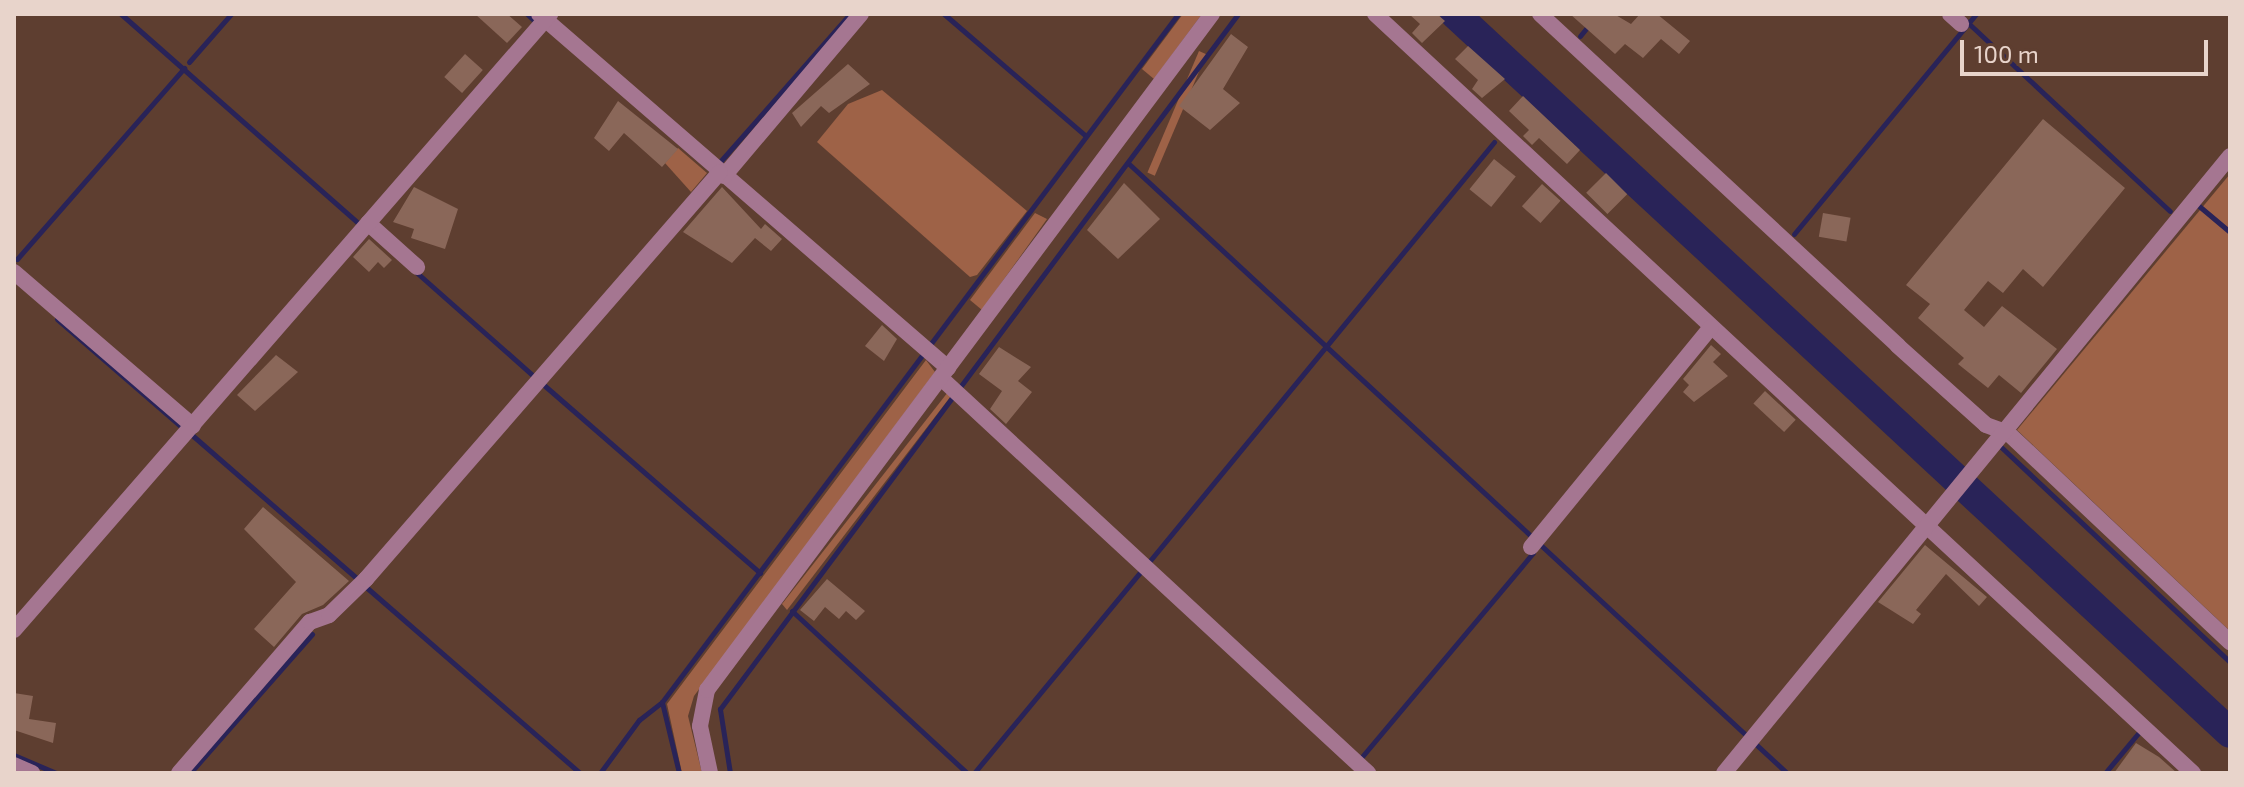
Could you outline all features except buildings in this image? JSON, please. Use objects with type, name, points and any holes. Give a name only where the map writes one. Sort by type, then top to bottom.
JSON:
[{"type":"street","points":[[179,773],[310,622],[329,615],[366,579],[718,173],[861,14]]},
{"type":"street","points":[[710,773],[699,707],[707,690],[951,383],[1212,14]]},
{"type":"street","points":[[1375,14],[2193,773]]},
{"type":"street","points":[[1540,14],[1909,356],[2001,431],[2230,642]]},
{"type":"street","points":[[14,630],[545,16],[718,173],[927,351],[951,383],[1368,773]]},
{"type":"street","points":[[1724,773],[1929,530],[1959,483],[2230,156]]},
{"type":"street","points":[[368,223],[417,267]]},
{"type":"street","points":[[14,272],[193,426]]},
{"type":"street","points":[[1534,544],[1711,327]]},
{"type":"street","points":[[14,765],[32,773]]},
{"type":"shaded area","points":[[1183,14],[1202,14],[1154,79],[1142,69]]},
{"type":"shaded area","points":[[1199,51],[1206,54],[1155,176],[1147,173]]},
{"type":"shaded area","points":[[882,90],[1027,211],[977,275],[970,277],[817,142],[848,104]]},
{"type":"shaded area","points":[[678,148],[707,173],[691,192],[665,163]]},
{"type":"shaded area","points":[[2230,174],[2230,631],[2017,430]]},
{"type":"shaded area","points":[[1035,213],[1047,219],[982,310],[970,300]]},
{"type":"shaded area","points":[[926,360],[935,372],[694,696],[688,716],[702,773],[682,773],[667,704]]},
{"type":"shaded area","points":[[948,392],[951,396],[787,610],[782,604]]},
{"type":"waterway","points":[[121,14],[360,225]]},
{"type":"waterway","points":[[189,62],[231,14]]},
{"type":"waterway","points":[[527,14],[536,22]]},
{"type":"waterway","points":[[718,164],[850,14]]},
{"type":"waterway","points":[[944,14],[1086,136]]},
{"type":"waterway","points":[[679,773],[662,702],[1178,14]]},
{"type":"waterway","points":[[730,773],[720,709],[1238,14]]},
{"type":"waterway","points":[[1455,14],[2230,733]]},
{"type":"waterway","points":[[1580,36],[1598,14]]},
{"type":"waterway","points":[[1794,234],[1976,14]]},
{"type":"waterway","points":[[1965,20],[2170,211]]},
{"type":"waterway","points":[[17,259],[184,68]]},
{"type":"waterway","points":[[1148,563],[1494,142]]},
{"type":"waterway","points":[[1128,163],[1787,773]]},
{"type":"waterway","points":[[2199,206],[2230,232]]},
{"type":"waterway","points":[[416,272],[536,378]]},
{"type":"waterway","points":[[57,319],[184,429]]},
{"type":"waterway","points":[[545,386],[760,573]]},
{"type":"waterway","points":[[192,435],[359,580]]},
{"type":"waterway","points":[[2000,446],[2230,662]]},
{"type":"waterway","points":[[1360,759],[1533,553]]},
{"type":"waterway","points":[[974,773],[1141,571]]},
{"type":"waterway","points":[[366,587],[580,773]]},
{"type":"waterway","points":[[792,611],[967,773]]},
{"type":"waterway","points":[[190,773],[312,634]]},
{"type":"waterway","points":[[600,773],[639,720],[662,702]]},
{"type":"waterway","points":[[2105,773],[2140,731]]},
{"type":"waterway","points":[[14,755],[56,773]]}]
